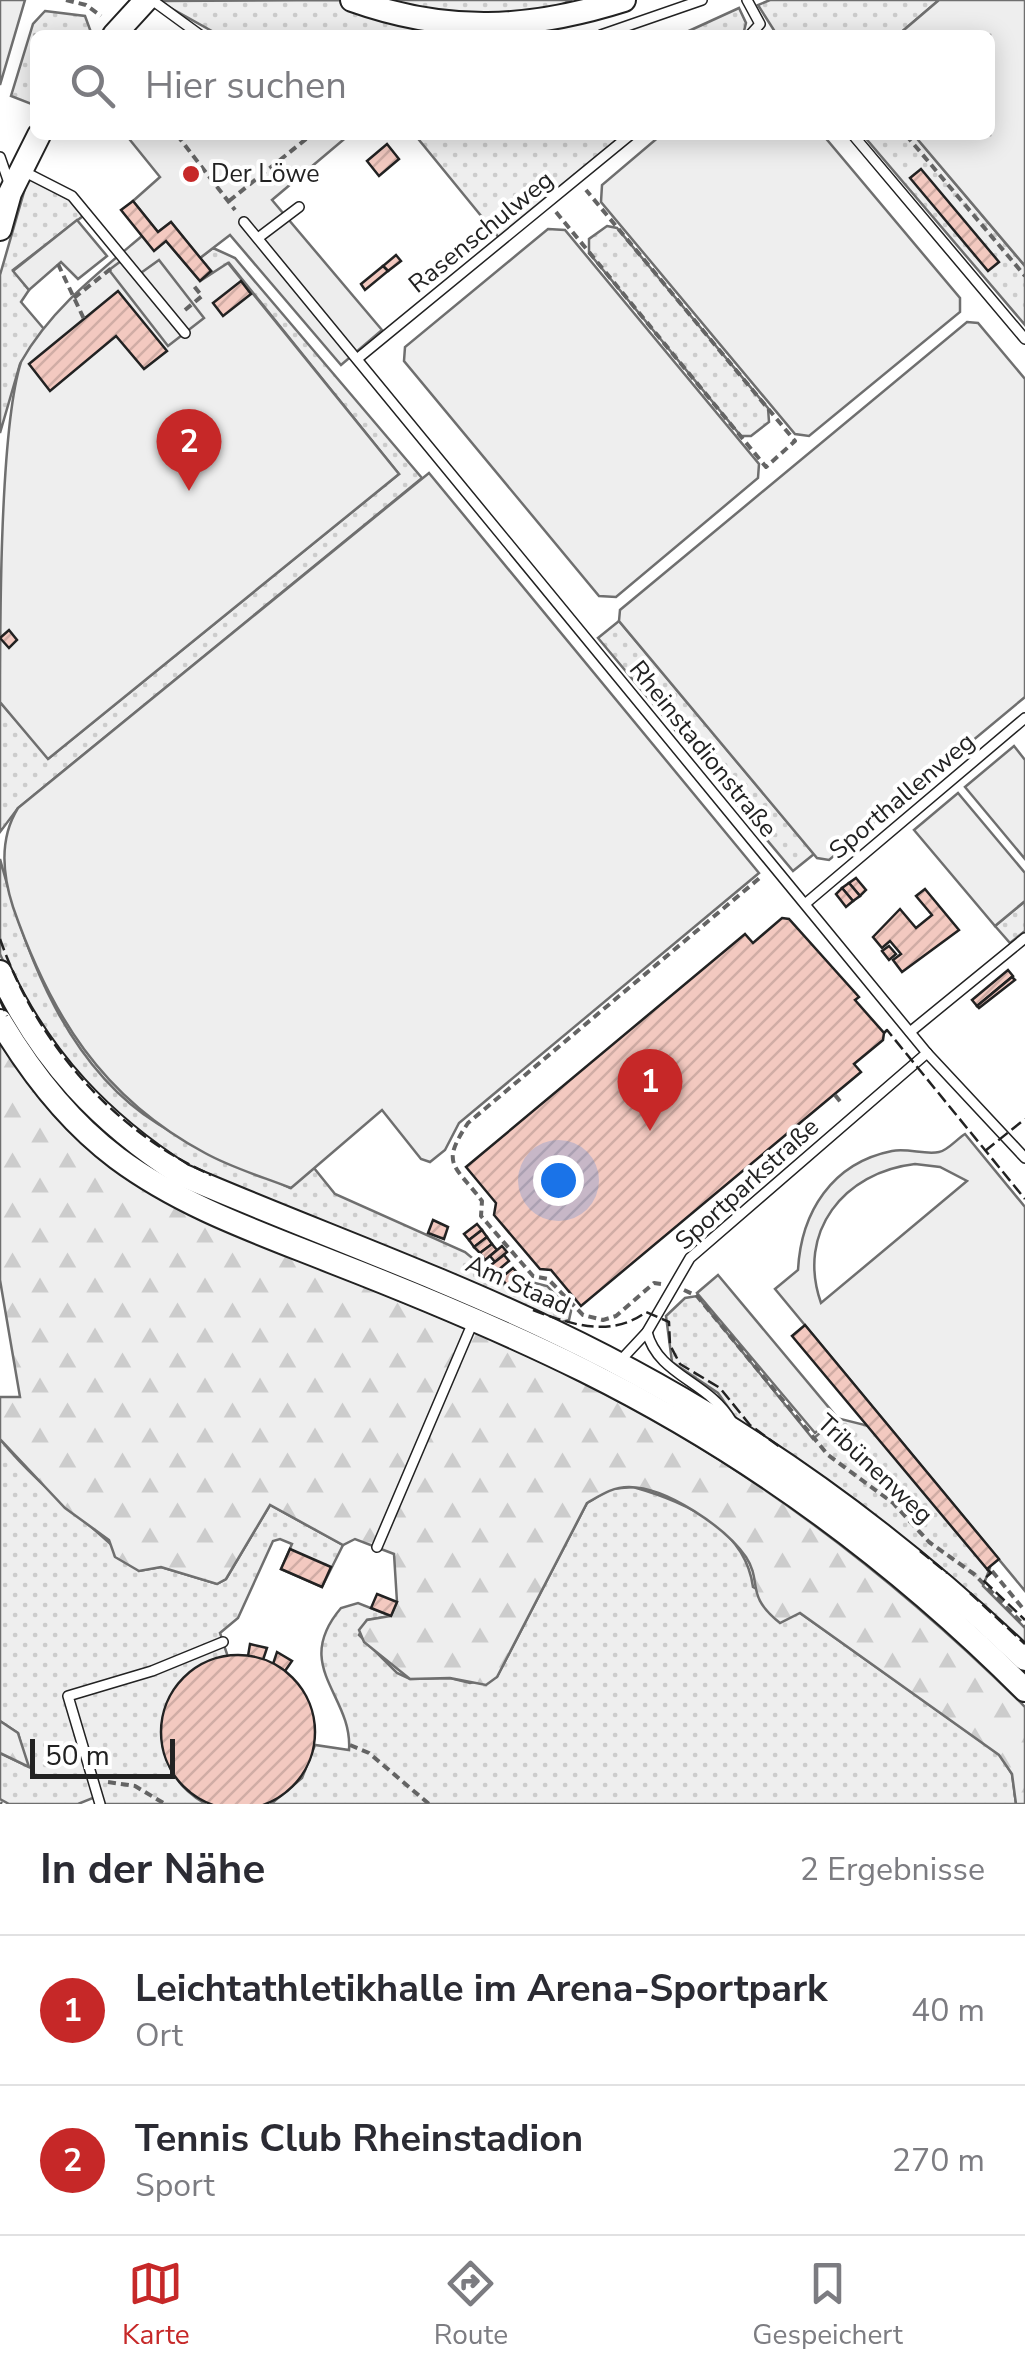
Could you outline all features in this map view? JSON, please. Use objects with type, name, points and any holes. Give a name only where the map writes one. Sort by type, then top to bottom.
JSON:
[{"type":"street","points":[[118,30],[149,0]]},
{"type":"street","points":[[352,0],[411,18],[468,27],[554,21],[593,5],[624,0]]},
{"type":"street","points":[[0,229],[10,193],[10,163],[34,140]]},
{"type":"street","name":"Am Staad","points":[[0,972],[41,1046],[86,1101],[143,1150],[182,1175],[434,1278],[618,1364],[738,1433],[888,1539],[1025,1660]]},
{"type":"street","name":"Am Staad","points":[[0,1021],[22,1056],[68,1113],[150,1181],[221,1217],[474,1320],[635,1398],[776,1484],[915,1588],[1025,1690]]},
{"type":"lane","points":[[149,0],[193,30]]},
{"type":"lane","points":[[615,30],[702,0]]},
{"type":"lane","points":[[747,0],[765,30]]},
{"type":"lane","points":[[755,30],[760,24]]},
{"type":"lane","name":"Rasenschulweg","points":[[357,359],[624,140]]},
{"type":"lane","points":[[857,140],[1025,340]]},
{"type":"lane","points":[[10,163],[72,196],[185,333]]},
{"type":"lane","points":[[258,238],[298,207]]},
{"type":"lane","name":"Rheinstadionstraße","points":[[244,222],[927,1053],[1024,1153]]},
{"type":"lane","name":"Sporthallenweg","points":[[805,904],[1025,718]]},
{"type":"lane","points":[[910,1032],[1025,938]]},
{"type":"lane","name":"Sportparkstraße","points":[[618,1364],[647,1332],[671,1284],[716,1234],[927,1053]]},
{"type":"lane","points":[[377,1547],[474,1320]]},
{"type":"lane","points":[[647,1332],[660,1361],[717,1398],[738,1433]]},
{"type":"lane","points":[[100,1804],[68,1696],[152,1671],[223,1642]]},
{"type":"path","points":[[66,0],[86,5],[114,30]]},
{"type":"path","points":[[181,140],[244,222]]},
{"type":"path","points":[[228,201],[305,140]]},
{"type":"path","points":[[910,140],[1025,276]]},
{"type":"path","points":[[548,203],[766,467],[795,442],[576,179]]},
{"type":"path","points":[[74,298],[125,258]]},
{"type":"path","points":[[58,264],[84,319]]},
{"type":"path","points":[[174,319],[202,296],[194,286]]},
{"type":"path","points":[[671,1284],[654,1283],[616,1316],[604,1320],[583,1315],[548,1279],[533,1276],[481,1216],[482,1201],[450,1158],[450,1148],[468,1123],[774,866]]},
{"type":"path","name":"Tribünenweg","points":[[671,1284],[697,1296],[828,1456],[892,1503],[928,1542],[974,1574],[1025,1626]]},
{"type":"path","points":[[992,1571],[1025,1611]]},
{"type":"path","points":[[350,1745],[369,1753],[430,1804]]},
{"type":"path","points":[[93,1783],[135,1786],[165,1804]]},
{"type":"green space","points":[[339,0],[425,30],[210,30],[158,1]]},
{"type":"green space","points":[[387,0],[571,0],[530,13],[480,15],[430,10]]},
{"type":"green space","points":[[770,0],[939,0],[904,30],[774,30],[758,5]]},
{"type":"green space","points":[[939,0],[1025,0],[1025,266],[918,140],[995,140],[995,30],[904,30]]},
{"type":"green space","points":[[739,8],[746,23],[744,30],[691,30]]},
{"type":"green space","points":[[45,11],[85,16],[90,30],[31,30]]},
{"type":"green space","points":[[30,34],[30,103],[11,96]]},
{"type":"green space","points":[[419,140],[619,140],[500,239]]},
{"type":"green space","points":[[655,140],[827,140],[960,298],[960,312],[809,436],[795,434],[601,202],[602,185]]},
{"type":"green space","points":[[867,140],[918,140],[1025,266],[1025,325]]},
{"type":"green space","points":[[28,178],[70,200],[83,216],[13,270],[29,290],[21,302],[44,329],[20,364],[0,433],[0,275]]},
{"type":"green space","points":[[607,226],[617,228],[768,408],[769,422],[751,436],[741,436],[589,253],[589,239]]},
{"type":"green space","points":[[548,229],[565,230],[759,464],[758,478],[616,597],[599,596],[404,361],[405,347]]},
{"type":"green space","points":[[142,236],[166,241],[200,281],[228,263],[399,474],[48,759],[0,702],[3,526],[14,392],[21,362],[46,326],[76,293]]},
{"type":"green space","points":[[213,248],[235,258],[422,478],[18,808],[0,832],[0,702],[49,758],[399,474],[229,263],[214,274],[200,258]]},
{"type":"green space","points":[[967,322],[978,323],[1025,379],[1025,697],[829,860],[817,858],[619,621],[620,610]]},
{"type":"green space","points":[[429,473],[759,873],[459,1123],[445,1150],[430,1162],[421,1159],[382,1110],[291,1188],[237,1168],[169,1131],[137,1106],[84,1050],[44,983],[13,907],[5,867],[5,842],[18,808]]},
{"type":"green space","points":[[619,621],[814,854],[793,871],[598,638]]},
{"type":"green space","points":[[1014,746],[1025,760],[1025,859],[965,787]]},
{"type":"green space","points":[[958,793],[1025,873],[1025,901],[995,926],[914,830]]},
{"type":"green space","points":[[0,859],[23,934],[55,1007],[99,1073],[126,1101],[190,1142],[290,1188],[314,1168],[335,1194],[465,1252],[511,1290],[524,1280],[547,1286],[571,1311],[569,1320],[558,1323],[184,1166],[106,1113],[16,990],[0,954]]},
{"type":"green space","points":[[1025,901],[1025,931],[1010,943],[995,926]]},
{"type":"green space","points":[[0,1042],[66,1128],[116,1170],[166,1200],[219,1226],[463,1327],[596,1389],[713,1456],[823,1532],[927,1616],[1025,1707],[1025,1804],[1016,1804],[1012,1774],[999,1755],[800,1613],[780,1623],[762,1604],[746,1557],[725,1534],[694,1511],[644,1489],[617,1488],[587,1503],[497,1677],[486,1685],[450,1678],[410,1679],[364,1642],[359,1630],[367,1620],[391,1616],[397,1602],[394,1554],[355,1539],[343,1545],[270,1505],[226,1579],[217,1584],[161,1567],[139,1571],[115,1557],[109,1540],[65,1508],[0,1439],[0,1397],[20,1397],[0,1280]]},
{"type":"green space","points":[[965,1134],[1025,1207],[1025,1591],[775,1289],[798,1270],[800,1249],[813,1210],[824,1193],[852,1166],[898,1150],[939,1152]],"holes":[[[915,1164],[940,1167],[967,1181],[821,1303],[815,1252],[832,1210],[847,1193],[890,1169]]]},
{"type":"green space","points":[[718,1275],[835,1415],[815,1433],[697,1293]]},
{"type":"green space","points":[[697,1296],[813,1439],[837,1418],[869,1426],[990,1568],[983,1586],[1025,1628],[1025,1652],[744,1430],[718,1393],[672,1362],[666,1316],[685,1298]]},
{"type":"green space","points":[[0,1439],[33,1475],[139,1571],[161,1567],[217,1584],[226,1579],[270,1505],[343,1545],[322,1587],[281,1569],[292,1544],[280,1539],[273,1541],[238,1618],[220,1633],[228,1657],[203,1666],[183,1682],[170,1701],[163,1723],[163,1745],[170,1768],[184,1788],[206,1804],[104,1804],[100,1795],[78,1804],[9,1804],[0,1799],[0,1753],[27,1766],[18,1733],[0,1721]]},
{"type":"green space","points":[[633,1487],[710,1520],[738,1549],[748,1566],[753,1587],[800,1613],[1000,1755],[1012,1774],[1016,1804],[271,1804],[302,1778],[315,1745],[349,1750],[348,1731],[323,1664],[322,1647],[327,1629],[341,1608],[358,1603],[391,1616],[367,1620],[359,1635],[397,1673],[410,1679],[450,1678],[470,1683],[497,1677],[587,1503],[610,1489]]},
{"type":"green space","points":[[0,1721],[18,1733],[29,1767],[0,1753]]},
{"type":"shaded area","points":[[0,0],[25,0],[0,85]]},
{"type":"shaded area","points":[[130,140],[343,140],[272,200],[382,330],[341,365],[230,235],[200,258],[171,222],[158,232],[133,201],[160,177]]},
{"type":"shaded area","points":[[77,220],[107,256],[78,279],[61,262],[29,290],[13,271]]},
{"type":"shaded area","points":[[125,258],[138,275],[159,260],[204,318],[168,346],[109,270]]},
{"type":"building","points":[[387,144],[399,159],[379,176],[367,161]]},
{"type":"building","points":[[921,169],[999,262],[988,271],[910,178]]},
{"type":"building","points":[[133,201],[158,232],[171,222],[211,271],[200,281],[166,241],[154,251],[121,210]]},
{"type":"building","points":[[396,255],[401,261],[388,271],[383,266]]},
{"type":"building","points":[[383,266],[388,271],[365,290],[361,284]]},
{"type":"building","points":[[241,281],[251,294],[223,316],[213,303]]},
{"type":"building","points":[[118,291],[167,351],[144,369],[116,336],[50,391],[29,364]]},
{"type":"building","points":[[9,630],[17,640],[9,648],[0,638]]},
{"type":"building","points":[[856,878],[866,890],[860,896],[849,883]]},
{"type":"building","points":[[849,883],[860,896],[853,901],[842,888]]},
{"type":"building","points":[[842,888],[853,901],[846,907],[836,894]]},
{"type":"building","points":[[925,889],[959,930],[902,972],[893,960],[901,954],[890,941],[882,948],[873,937],[900,909],[916,928],[932,915],[916,896]]},
{"type":"building","points":[[782,918],[789,919],[859,997],[855,1000],[884,1033],[883,1040],[854,1064],[861,1072],[581,1306],[551,1270],[540,1269],[494,1215],[496,1203],[466,1167],[745,934],[753,943]]},
{"type":"building","points":[[889,946],[896,954],[889,960],[882,951]]},
{"type":"building","points":[[1008,970],[1013,976],[977,1006],[972,1000]]},
{"type":"building","points":[[1012,977],[1015,980],[977,1006]]},
{"type":"building","points":[[433,1220],[448,1227],[444,1239],[428,1233]]},
{"type":"building","points":[[477,1224],[482,1230],[469,1240],[464,1234]]},
{"type":"building","points":[[482,1230],[487,1237],[474,1247],[469,1240]]},
{"type":"building","points":[[487,1237],[492,1244],[480,1253],[474,1247]]},
{"type":"building","points":[[492,1244],[497,1250],[485,1260],[480,1253]]},
{"type":"building","points":[[502,1246],[507,1252],[495,1262],[490,1256]]},
{"type":"building","points":[[504,1255],[509,1261],[496,1272],[491,1265]]},
{"type":"building","points":[[513,1268],[524,1280],[511,1290],[501,1278]]},
{"type":"building","points":[[805,1325],[999,1559],[987,1569],[792,1336]]},
{"type":"building","points":[[290,1549],[331,1567],[322,1587],[281,1569]]},
{"type":"building","points":[[377,1594],[397,1602],[391,1616],[371,1608]]},
{"type":"building","points":[[250,1644],[267,1648],[263,1660],[248,1656]]},
{"type":"building","points":[[277,1652],[292,1661],[285,1671],[273,1664]]},
{"type":"building","points":[[223,1657],[253,1657],[281,1668],[302,1689],[313,1717],[313,1747],[302,1775],[281,1796],[264,1804],[212,1804],[195,1796],[174,1775],[163,1747],[163,1717],[174,1689],[195,1668]]},
{"type":"fence","points":[[0,939],[34,1013],[81,1078],[141,1133],[211,1175]]},
{"type":"fence","points":[[0,1000],[7,1016]]},
{"type":"fence","points":[[884,1033],[887,1030],[1025,1199]]},
{"type":"fence","points":[[985,1151],[1025,1119]]},
{"type":"fence","points":[[533,1310],[591,1326],[619,1325],[646,1312],[669,1322],[670,1345],[680,1364],[720,1388],[750,1425],[780,1447]]},
{"type":"fence","points":[[920,1551],[947,1573]]},
{"type":"fence","points":[[987,1569],[991,1573],[983,1580],[1025,1620]]},
{"type":"fence","points":[[970,1593],[1025,1644]]},
{"type":"place","name":"Der Löwe","points":[[191,174]]},
{"type":"place","name":"Tennis Club Rheinstadion","points":[[189,491]]},
{"type":"place","name":"Leichtathletikhalle im Arena-Sportpark","points":[[650,1131]]}]
